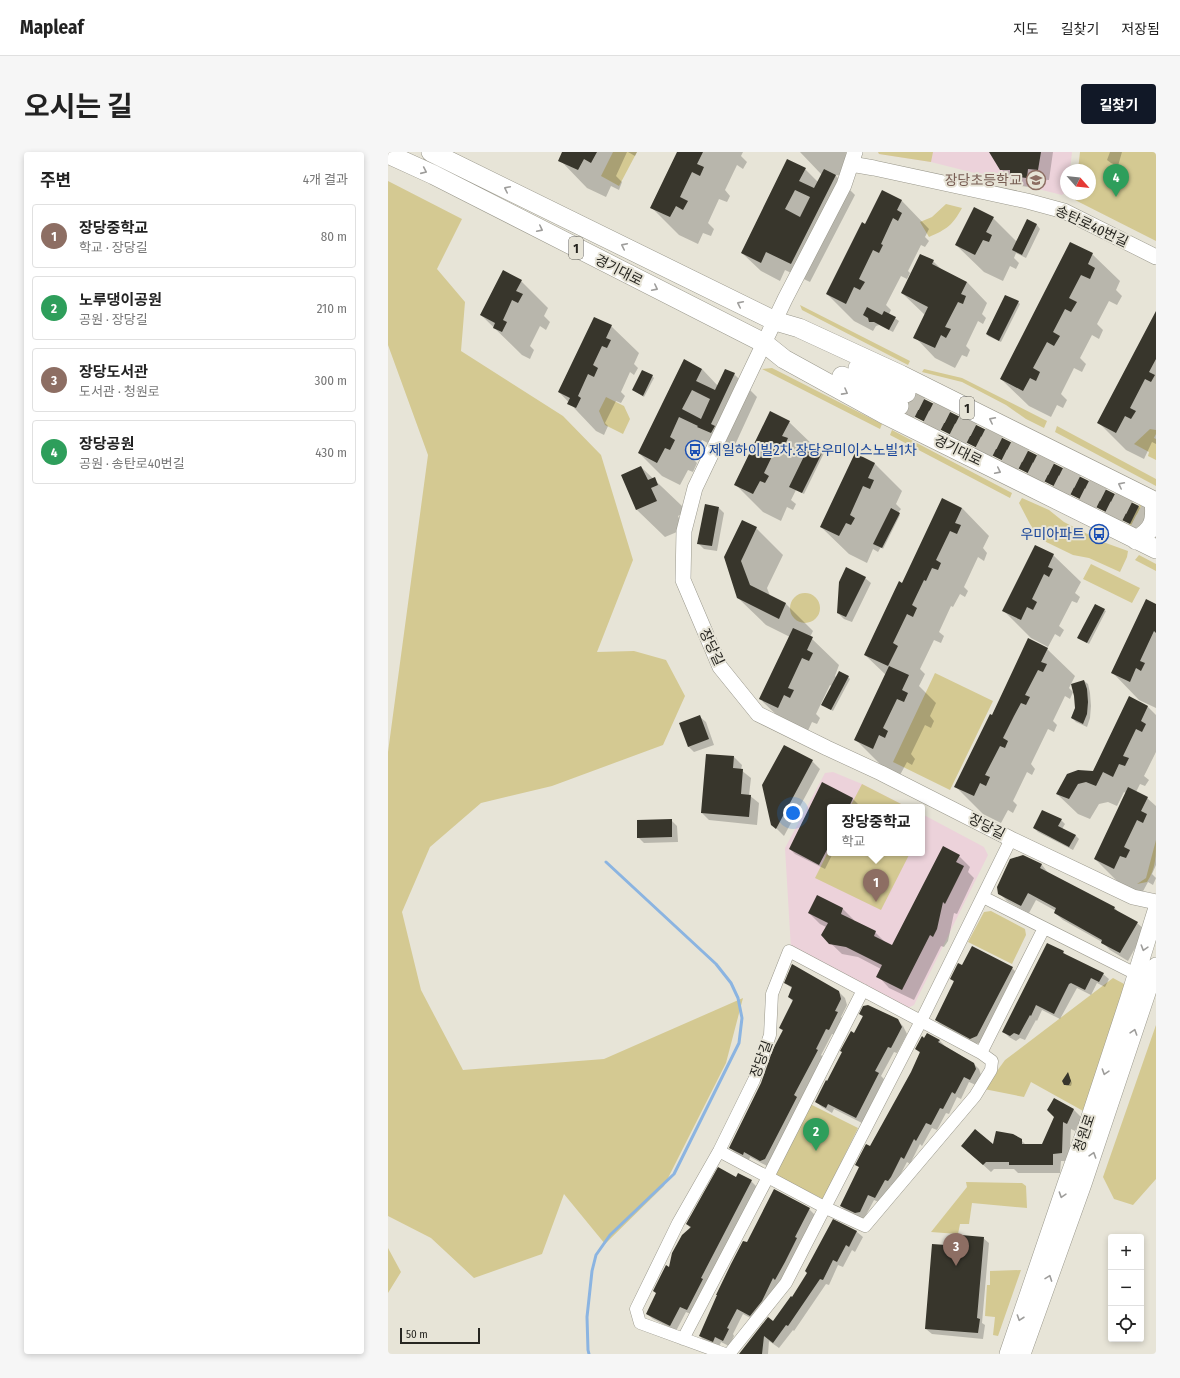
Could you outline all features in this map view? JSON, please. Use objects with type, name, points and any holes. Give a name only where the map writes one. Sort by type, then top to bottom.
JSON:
[{"type":"main road","name":"경기대로","points":[[431,152],[770,332],[791,350],[903,399]]},
{"type":"main road","name":"경기대로","points":[[391,158],[441,179],[770,332],[799,328],[901,375],[1155,502]]},
{"type":"main road","name":"경기대로","points":[[770,332],[784,359],[884,414],[1156,549]]},
{"type":"main road","points":[[1136,540],[1146,534],[1154,524],[1156,513],[1155,502]]},
{"type":"main road","name":"청원로","points":[[1008,1354],[1086,1129],[1156,911]]},
{"type":"main road","name":"청원로","points":[[1022,1354],[1083,1184],[1156,966]]},
{"type":"street","name":"장당길","points":[[853,158],[844,185],[785,299],[701,473],[695,488],[684,531],[683,580],[720,667],[758,714],[895,780],[1011,839],[1133,897],[1156,902]]},
{"type":"street","name":"송탄로40번길","points":[[853,158],[874,168],[1064,211],[1156,257]]},
{"type":"street","name":"장당길","points":[[729,1354],[786,1283],[826,1208],[921,1021],[1011,839]]},
{"type":"street","points":[[983,897],[1136,974]]},
{"type":"street","points":[[981,1053],[1044,928]]},
{"type":"street","name":"장당길","points":[[719,1151],[826,1208],[865,1226],[975,1096],[991,1070],[992,1061],[981,1053],[789,951],[772,994],[770,1035],[754,1080],[719,1151],[678,1223],[636,1309],[640,1323],[724,1354]]},
{"type":"street","points":[[683,1339],[864,990]]},
{"type":"shaded area","points":[[613,152],[637,152],[619,186],[601,176]]},
{"type":"shaded area","name":"장당초등학교","points":[[878,152],[1072,152],[1071,164],[1060,164],[1060,194],[931,162],[879,154]]},
{"type":"shaded area","points":[[878,152],[933,152],[931,162],[879,154]]},
{"type":"shaded area","points":[[1080,152],[1156,152],[1156,241],[1075,200],[1096,200],[1096,164],[1079,164]]},
{"type":"shaded area","points":[[388,181],[462,219],[437,269],[465,302],[461,351],[563,416],[601,455],[633,560],[597,652],[634,651],[666,660],[685,696],[663,745],[552,786],[481,803],[430,847],[402,912],[421,990],[463,1070],[604,1059],[743,998],[726,1063],[664,1186],[605,1244],[564,1194],[542,1254],[474,1278],[431,1238],[388,1216],[388,752],[428,455],[388,345]]},
{"type":"shaded area","points":[[946,204],[962,208],[955,219],[948,226],[929,237],[920,222],[932,217]]},
{"type":"shaded area","points":[[800,305],[910,361],[908,365],[802,310]]},
{"type":"shaded area","points":[[772,368],[882,424],[880,429],[762,369]]},
{"type":"shaded area","points":[[924,369],[962,378],[1047,421],[1044,428],[1026,419],[1006,405],[962,382],[922,372]]},
{"type":"shaded area","points":[[606,397],[624,406],[630,419],[623,434],[605,425],[599,411]]},
{"type":"shaded area","points":[[1057,426],[1156,479],[1156,486],[1055,432]]},
{"type":"shaded area","points":[[1150,429],[1156,430],[1154,438],[1156,439],[1156,460],[1148,456],[1149,452],[1134,444]]},
{"type":"shaded area","points":[[892,430],[1012,493],[1010,498],[890,435]]},
{"type":"shaded area","points":[[1022,498],[1049,510],[1064,522],[1103,542],[1128,551],[1127,557],[1120,572],[1089,558],[1073,555],[1040,539],[1019,503]]},
{"type":"shaded area","points":[[1141,502],[1148,506],[1145,530],[1127,529]]},
{"type":"shaded area","points":[[1139,555],[1156,564],[1156,571],[1135,560]]},
{"type":"shaded area","points":[[1091,564],[1140,588],[1132,603],[1083,579]]},
{"type":"shaded area","points":[[805,593],[816,597],[820,608],[816,619],[805,623],[794,619],[790,608],[794,597]]},
{"type":"shaded area","points":[[935,673],[993,701],[950,790],[893,762]]},
{"type":"shaded area","points":[[833,772],[862,784],[901,804],[827,804],[827,856],[925,856],[925,816],[984,847],[988,855],[914,1005],[906,1009],[791,949],[785,848],[825,773]]},
{"type":"shaded area","points":[[862,784],[901,804],[852,804]]},
{"type":"shaded area","points":[[1156,840],[1156,856],[1150,877],[1147,882],[1137,884],[1146,878]]},
{"type":"shaded area","points":[[827,854],[827,856],[908,856],[881,910],[815,878]]},
{"type":"shaded area","points":[[991,911],[1025,929],[1026,935],[1012,964],[968,942],[984,912]]},
{"type":"shaded area","points":[[1113,978],[1126,985],[1085,1112],[1031,1082],[1024,1097],[984,1089],[1005,1060]]},
{"type":"shaded area","points":[[1156,1025],[1156,1179],[1133,1205],[1114,1199],[1103,1177]]},
{"type":"shaded area","points":[[808,1103],[858,1128],[823,1199],[773,1174]]},
{"type":"shaded area","points":[[966,1182],[1022,1183],[1026,1186],[1027,1208],[972,1203],[969,1224],[960,1224],[958,1234],[931,1232],[967,1187]]},
{"type":"shaded area","points":[[388,1248],[401,1272],[388,1293]]},
{"type":"shaded area","points":[[1021,1270],[998,1336],[993,1335],[995,1317],[985,1316],[987,1285],[990,1285],[990,1271]]},
{"type":"building","points":[[562,152],[597,152],[591,163],[584,159],[578,170],[558,161]]},
{"type":"building","points":[[677,152],[703,152],[697,164],[704,167],[700,176],[692,172],[680,197],[688,201],[683,210],[676,206],[670,217],[650,208]]},
{"type":"building","points":[[989,152],[1041,152],[1038,170],[1028,169],[1027,178],[1010,176],[1010,170],[1000,170]]},
{"type":"building","points":[[787,159],[806,168],[799,181],[814,188],[824,169],[836,175],[791,264],[766,252],[761,263],[741,253]],"holes":[[[795,190],[810,197],[800,217],[785,209]]]},
{"type":"building","points":[[882,190],[902,200],[897,210],[902,213],[898,221],[893,218],[881,244],[883,245],[879,253],[873,250],[859,279],[865,282],[860,290],[854,287],[846,304],[826,294],[862,222],[865,224]]},
{"type":"building","points":[[974,207],[994,217],[986,232],[992,235],[989,242],[983,240],[975,255],[955,245]]},
{"type":"building","points":[[1027,219],[1037,224],[1022,255],[1012,250]]},
{"type":"building","points":[[1070,242],[1093,253],[1088,264],[1095,268],[1090,279],[1081,275],[1069,298],[1077,302],[1071,312],[1065,309],[1053,332],[1060,336],[1054,346],[1047,342],[1033,368],[1040,372],[1036,381],[1030,378],[1023,391],[1000,379]]},
{"type":"building","points":[[920,254],[934,260],[932,264],[967,282],[961,294],[966,296],[963,304],[958,302],[945,327],[951,329],[946,338],[941,335],[935,348],[913,338],[928,307],[901,293]]},
{"type":"building","points":[[503,270],[522,280],[516,291],[523,294],[518,303],[512,300],[503,320],[507,322],[502,332],[493,328],[495,323],[480,315]]},
{"type":"building","points":[[1005,295],[1019,301],[999,341],[986,334]]},
{"type":"building","points":[[867,307],[882,315],[884,311],[896,317],[889,330],[874,322],[869,322],[868,318],[863,315]]},
{"type":"building","points":[[1156,311],[1156,359],[1149,372],[1155,375],[1151,382],[1145,379],[1130,408],[1136,411],[1131,419],[1125,416],[1116,433],[1097,423]]},
{"type":"building","points":[[594,317],[612,325],[606,338],[611,340],[607,348],[602,346],[593,365],[598,368],[594,377],[588,374],[578,396],[581,398],[576,408],[567,404],[570,398],[558,392]]},
{"type":"building","points":[[684,359],[702,369],[696,381],[715,390],[725,369],[735,373],[711,424],[715,426],[711,433],[679,417],[670,437],[675,440],[670,450],[665,448],[657,463],[638,453]],"holes":[[[692,390],[710,399],[701,419],[682,409]]]},
{"type":"building","points":[[642,370],[653,375],[643,396],[632,390]]},
{"type":"building","points":[[916,395],[1139,506],[1130,524],[907,413],[909,411],[909,403],[916,398]]},
{"type":"building","points":[[770,411],[790,421],[782,436],[788,438],[784,447],[778,444],[764,473],[769,476],[765,483],[760,481],[753,494],[734,485]]},
{"type":"building","points":[[810,444],[823,451],[802,493],[789,487]]},
{"type":"building","points":[[855,453],[875,463],[868,478],[874,480],[870,489],[863,486],[850,515],[855,518],[851,525],[846,523],[839,536],[820,527]]},
{"type":"building","points":[[641,466],[648,480],[655,477],[658,485],[651,488],[657,501],[636,510],[621,475]]},
{"type":"building","points":[[942,498],[962,508],[955,523],[961,525],[957,534],[950,531],[936,560],[941,563],[938,570],[932,568],[926,581],[924,580],[912,605],[917,608],[913,617],[907,614],[893,643],[898,646],[888,666],[864,655],[899,581],[902,583]]},
{"type":"building","points":[[705,504],[719,507],[712,546],[697,544]]},
{"type":"building","points":[[891,508],[900,513],[882,548],[873,544]]},
{"type":"building","points":[[742,520],[757,527],[741,561],[750,585],[786,603],[779,619],[737,598],[724,557]]},
{"type":"building","points":[[1035,545],[1054,554],[1048,567],[1053,569],[1049,577],[1044,574],[1032,599],[1037,602],[1033,610],[1027,607],[1021,620],[1002,611]]},
{"type":"building","points":[[846,567],[866,577],[846,617],[837,613],[839,582]]},
{"type":"building","points":[[1146,599],[1156,604],[1156,633],[1154,631],[1140,661],[1145,663],[1141,671],[1136,668],[1130,682],[1111,673]]},
{"type":"building","points":[[1095,604],[1105,609],[1087,643],[1077,638]]},
{"type":"building","points":[[793,628],[813,637],[807,650],[813,653],[809,661],[802,658],[788,688],[794,690],[790,698],[784,695],[778,708],[759,699]]},
{"type":"building","points":[[1028,638],[1048,648],[1041,662],[1047,664],[1043,672],[1038,670],[1025,695],[1030,697],[1026,705],[1021,703],[1003,738],[1008,741],[1005,748],[1000,746],[985,775],[990,777],[986,786],[980,783],[974,796],[954,787],[990,714],[992,715]]},
{"type":"building","points":[[889,666],[909,675],[902,690],[908,693],[904,702],[897,699],[883,728],[888,731],[885,738],[879,735],[873,749],[854,740]]},
{"type":"building","points":[[839,671],[849,676],[831,710],[821,705]]},
{"type":"building","points":[[1084,680],[1087,689],[1088,702],[1087,714],[1083,724],[1071,718],[1075,708],[1071,684]]},
{"type":"building","points":[[1129,696],[1148,706],[1141,721],[1146,724],[1142,732],[1136,729],[1123,756],[1129,758],[1125,766],[1119,764],[1113,777],[1103,772],[1096,786],[1086,782],[1078,784],[1069,799],[1056,794],[1067,774],[1078,770],[1093,771]]},
{"type":"building","points":[[700,715],[709,739],[688,747],[679,723]]},
{"type":"building","points":[[784,745],[813,760],[776,829],[771,825],[762,785]]},
{"type":"building","points":[[706,754],[734,756],[733,768],[743,769],[741,794],[751,795],[749,817],[701,813]]},
{"type":"building","points":[[822,782],[853,798],[850,804],[827,804],[827,850],[819,865],[789,849]]},
{"type":"building","points":[[1128,787],[1148,797],[1141,811],[1147,814],[1143,823],[1137,820],[1124,847],[1130,850],[1126,858],[1120,856],[1114,869],[1094,859]]},
{"type":"building","points":[[1042,810],[1062,819],[1058,826],[1076,835],[1069,847],[1033,828]]},
{"type":"building","points":[[672,819],[672,837],[637,838],[637,820]]},
{"type":"building","points":[[943,846],[960,855],[956,862],[964,866],[945,904],[943,902],[937,929],[933,937],[930,935],[902,990],[876,977],[882,965],[846,947],[829,944],[821,935],[828,923],[808,913],[817,895],[843,908],[841,914],[876,931],[874,936],[892,945]]},
{"type":"building","points":[[1023,855],[1042,864],[1040,868],[1115,907],[1114,909],[1138,922],[1120,953],[1101,943],[1102,940],[1054,913],[1056,908],[1028,893],[1021,906],[998,894],[997,887],[1010,859]]},
{"type":"building","points":[[1047,943],[1064,951],[1063,953],[1104,973],[1099,982],[1091,978],[1085,990],[1071,983],[1069,984],[1054,1014],[1036,1005],[1019,1035],[1014,1033],[1010,1036],[1002,1032]]},
{"type":"building","points":[[972,946],[1013,967],[977,1036],[970,1039],[935,1020],[954,981],[950,979],[958,963],[962,965]]},
{"type":"building","points":[[792,964],[839,991],[841,999],[835,1011],[838,1012],[829,1030],[826,1029],[816,1049],[818,1050],[794,1095],[797,1097],[765,1159],[760,1161],[744,1152],[743,1155],[729,1148],[761,1083],[773,1049],[783,1030],[779,1028],[793,1000],[788,997],[792,987],[784,983]]},
{"type":"building","points":[[868,1005],[898,1019],[902,1027],[891,1048],[888,1047],[875,1071],[879,1073],[856,1118],[828,1104],[826,1108],[815,1102],[842,1052],[840,1051],[851,1031],[854,1033],[863,1016],[859,1014],[863,1006]]},
{"type":"building","points":[[927,1033],[940,1040],[938,1042],[974,1063],[976,1069],[970,1080],[964,1077],[955,1094],[952,1092],[943,1109],[940,1108],[931,1125],[926,1123],[916,1141],[914,1139],[904,1159],[901,1157],[891,1177],[888,1181],[885,1180],[875,1198],[868,1195],[860,1212],[855,1213],[840,1206],[859,1167],[855,1165],[866,1144],[870,1146],[911,1072],[920,1052],[915,1049],[922,1036],[924,1038]]},
{"type":"building","points":[[1068,1072],[1071,1081],[1069,1085],[1064,1085],[1062,1081]]},
{"type":"building","points":[[1054,1098],[1074,1109],[1067,1124],[1063,1122],[1062,1153],[1053,1154],[1053,1165],[1009,1165],[1009,1162],[986,1162],[983,1165],[961,1146],[975,1129],[993,1144],[996,1131],[1013,1134],[1022,1139],[1022,1144],[1042,1144],[1054,1117],[1047,1110]]},
{"type":"building","points":[[718,1167],[736,1177],[738,1173],[752,1180],[701,1278],[703,1279],[687,1310],[680,1307],[670,1326],[646,1314],[656,1293],[653,1291],[666,1265],[669,1267],[672,1253],[682,1235],[691,1227],[686,1224]]},
{"type":"building","points":[[774,1189],[810,1208],[795,1237],[797,1238],[785,1262],[775,1280],[773,1278],[762,1301],[750,1316],[737,1309],[727,1328],[729,1329],[723,1341],[715,1337],[713,1342],[699,1336],[731,1264],[743,1241],[747,1242]]},
{"type":"building","points":[[833,1219],[857,1231],[849,1247],[846,1245],[837,1262],[833,1260],[823,1280],[820,1279],[788,1326],[786,1325],[773,1343],[764,1336],[762,1354],[739,1354],[768,1317],[773,1321],[791,1296],[792,1297],[807,1273],[805,1271]]},
{"type":"building","points":[[961,1235],[984,1237],[977,1318],[980,1319],[978,1333],[925,1329],[932,1244],[960,1246]]},
{"type":"waterway","points":[[589,1354],[587,1317],[592,1271],[596,1255],[610,1235],[674,1174],[739,1043],[742,1018],[738,998],[731,983],[716,964],[606,862]]},
{"type":"tunnel","points":[[906,393],[1156,518]]},
{"type":"tunnel","points":[[899,406],[1156,535]]},
{"type":"place","name":"장당초등학교","points":[[1036,180]]},
{"type":"place","name":"장당공원","points":[[1116,197]]},
{"type":"place","name":"제일하이빌2차.장당우미이스노빌1차","points":[[695,450]]},
{"type":"place","name":"우미아파트","points":[[1099,534]]},
{"type":"place","name":"장당중학교","points":[[876,902]]},
{"type":"place","name":"노루댕이공원","points":[[816,1151]]},
{"type":"place","name":"장당도서관","points":[[956,1266]]}]
